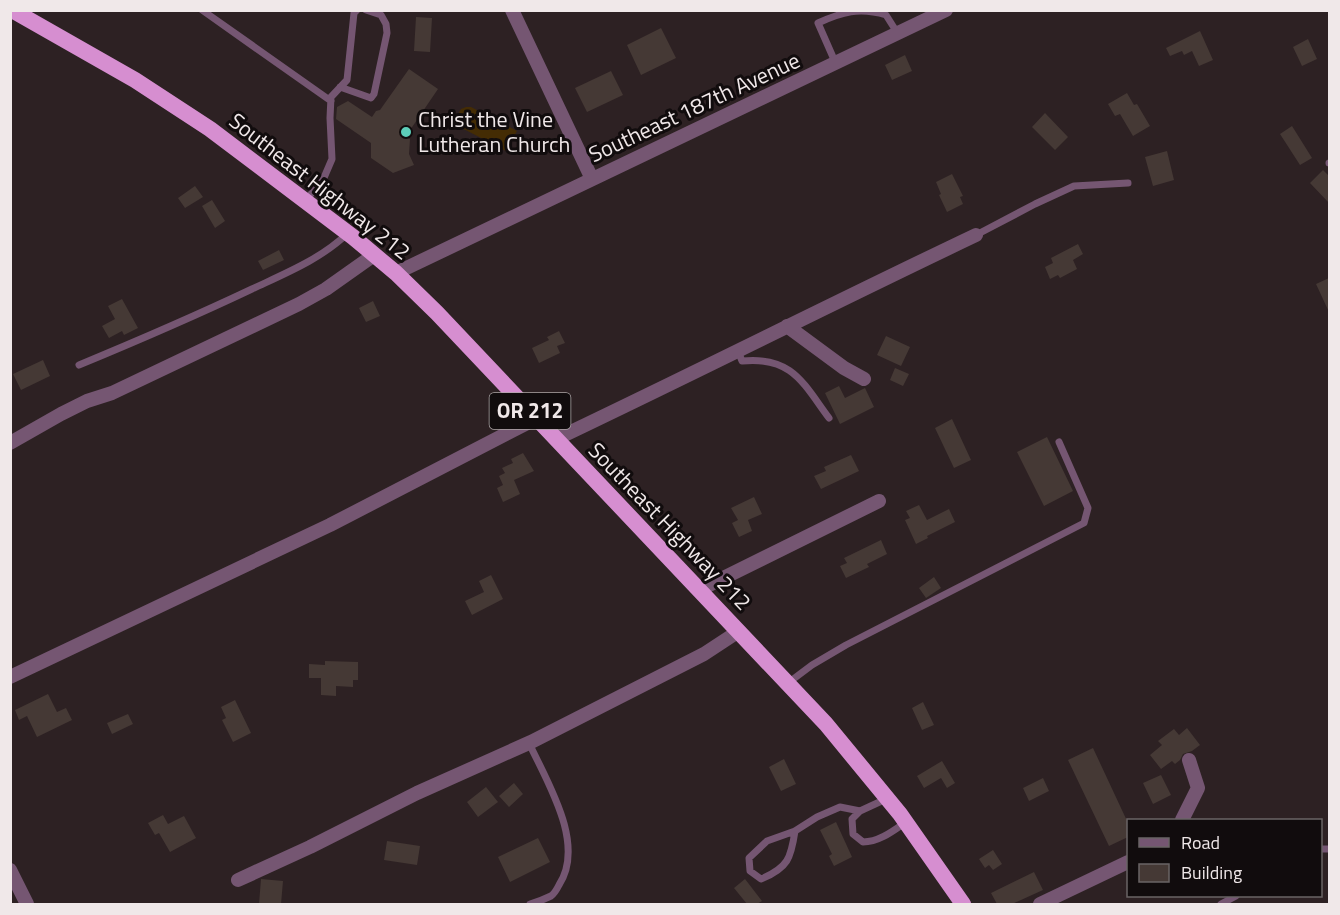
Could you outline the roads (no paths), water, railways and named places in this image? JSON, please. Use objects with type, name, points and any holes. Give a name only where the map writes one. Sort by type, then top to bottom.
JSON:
[{"type":"highway","name":"Southeast Highway 212","points":[[12,10],[135,80],[189,114],[348,233],[396,273],[537,418],[834,732],[888,798],[963,904]]},
{"type":"street","points":[[512,10],[592,179]]},
{"type":"street","name":"Southeast 187th Avenue","points":[[396,273],[946,10]]},
{"type":"street","points":[[556,439],[976,235]]},
{"type":"street","points":[[10,443],[87,401],[112,393],[299,304],[326,289],[374,255]]},
{"type":"street","points":[[787,326],[844,368],[864,379]]},
{"type":"street","points":[[10,677],[330,525],[537,418]]},
{"type":"street","points":[[699,590],[879,501]]},
{"type":"street","points":[[238,880],[417,793],[529,743],[704,654],[739,631]]},
{"type":"street","points":[[1182,819],[1198,788],[1189,760]]},
{"type":"street","points":[[1040,904],[1127,862]]},
{"type":"street","points":[[10,870],[27,904]]},
{"type":"lane","points":[[202,10],[331,101]]},
{"type":"lane","points":[[305,201],[323,180],[332,159],[331,97],[347,80],[354,13],[357,10]]},
{"type":"lane","points":[[340,87],[371,98],[374,94],[387,33],[386,24],[381,15],[366,10]]},
{"type":"lane","points":[[836,64],[818,23],[840,13],[875,12],[886,15],[898,34]]},
{"type":"lane","points":[[976,235],[1074,186],[1128,183]]},
{"type":"lane","points":[[79,365],[194,317],[311,261],[334,246],[348,233]]},
{"type":"lane","points":[[738,351],[742,361],[771,362],[785,367],[800,380],[829,418]]},
{"type":"lane","points":[[788,683],[812,665],[846,645],[1084,523],[1088,508],[1059,442]]},
{"type":"lane","points":[[529,743],[551,790],[568,838],[570,853],[569,867],[553,895],[530,904]]},
{"type":"lane","points":[[888,798],[860,811],[852,819],[854,834],[863,842],[871,842],[886,836],[906,822]]},
{"type":"lane","points":[[795,831],[792,852],[778,872],[761,879],[750,871],[749,858],[767,842],[795,831],[817,817],[840,807],[860,811]]},
{"type":"place","name":"Christ the Vine Lutheran Church","points":[[406,132]]}]
